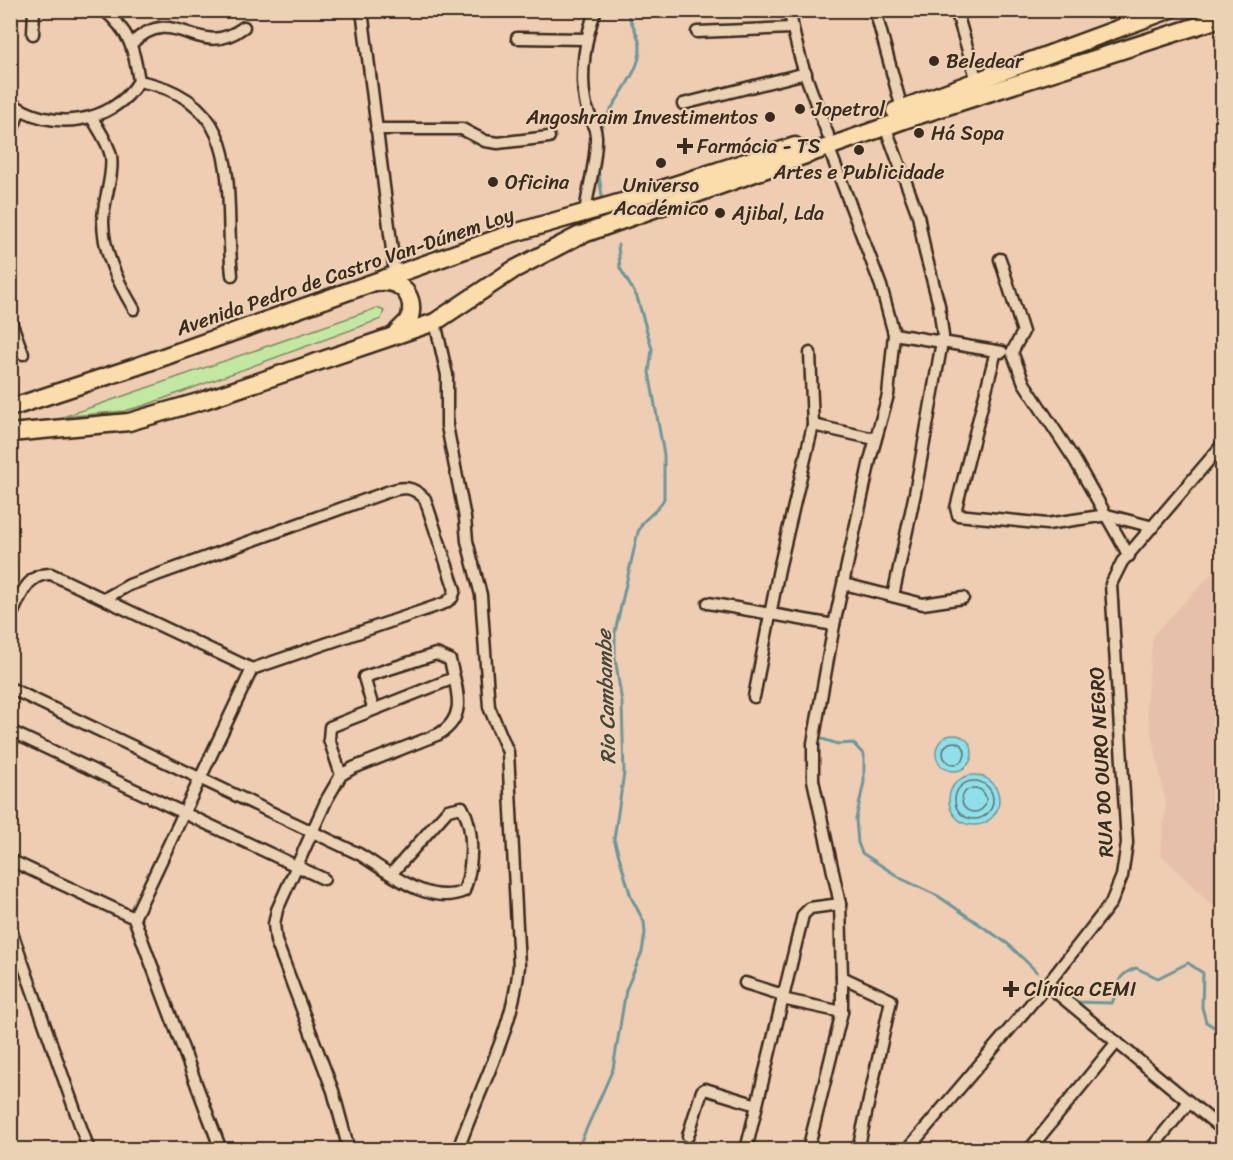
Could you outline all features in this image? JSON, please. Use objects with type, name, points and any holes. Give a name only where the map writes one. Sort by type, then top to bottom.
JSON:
[{"type":"highway","name":"Avenida Pedro de Castro Van-Dúnem Loy","points":[[828,141],[902,109],[1169,10]]},
{"type":"highway","name":"Avenida Pedro de Castro Van-Dúnem Loy","points":[[10,408],[374,283],[507,234],[588,212],[660,198],[828,141],[885,126],[1222,18]]},
{"type":"highway","name":"Avenida Pedro de Castro Van-Dúnem Loy","points":[[10,433],[101,426],[156,417],[393,334],[435,322],[513,270],[557,246],[601,228],[660,198]]},
{"type":"highway","points":[[374,283],[382,281],[396,283],[403,288],[410,299],[409,320],[401,330],[393,334]]},
{"type":"street","points":[[33,34],[34,10]]},
{"type":"street","points":[[10,102],[20,109],[59,120],[92,118],[132,93],[139,81],[131,44],[125,30],[104,10]]},
{"type":"street","points":[[363,10],[395,274]]},
{"type":"street","points":[[588,212],[596,138],[594,123],[585,104],[584,93],[587,39],[596,10]]},
{"type":"street","points":[[790,10],[792,28],[806,74],[881,286],[894,334],[888,395],[875,439],[834,625],[813,742],[813,780],[840,904],[842,1012],[808,1149]]},
{"type":"street","points":[[875,10],[902,109]]},
{"type":"street","points":[[956,10],[976,81]]},
{"type":"street","points":[[131,44],[145,29],[162,24],[173,25],[210,39],[232,36],[244,27]]},
{"type":"street","points":[[697,32],[792,28]]},
{"type":"street","points":[[517,38],[587,39]]},
{"type":"street","points":[[683,104],[806,74]]},
{"type":"street","points":[[139,81],[158,85],[179,94],[197,106],[212,128],[227,167],[231,208],[232,275]]},
{"type":"street","points":[[11,135],[20,109]]},
{"type":"street","points":[[92,118],[107,143],[111,157],[103,221],[104,240],[120,285],[134,309]]},
{"type":"street","points":[[885,126],[918,214],[939,305],[942,343],[915,493],[893,596]]},
{"type":"street","points":[[376,129],[462,129],[486,141],[498,143],[549,137]]},
{"type":"street","points":[[1000,259],[1023,332],[1012,352],[1024,383],[1107,515],[1129,556]]},
{"type":"street","points":[[10,319],[23,354]]},
{"type":"street","points":[[435,322],[447,375],[447,426],[465,518],[467,541],[481,595],[489,707],[508,752],[519,966],[517,984],[502,1041],[472,1107],[458,1149]]},
{"type":"street","points":[[894,334],[1012,352]]},
{"type":"street","points":[[996,351],[956,508],[958,515],[1047,524],[1107,515],[1153,526]]},
{"type":"street","points":[[754,697],[813,425],[810,353]]},
{"type":"street","points":[[813,425],[875,439]]},
{"type":"street","name":"RUA DO OURO NEGRO","points":[[908,1149],[1047,985],[1111,903],[1119,888],[1127,859],[1109,594],[1114,576],[1129,556],[1222,445]]},
{"type":"street","points":[[10,618],[27,584],[42,573],[62,577],[104,598],[252,669],[445,603],[452,598],[454,582],[425,499],[409,487],[387,492],[129,585],[104,598]]},
{"type":"street","points":[[844,584],[923,604],[963,598]]},
{"type":"street","points":[[708,603],[770,616],[834,625]]},
{"type":"street","points":[[349,1149],[333,1091],[276,941],[274,924],[277,910],[311,831],[341,775],[353,768],[439,734],[451,725],[460,705],[450,660],[436,654],[364,677],[374,708]]},
{"type":"street","points":[[134,918],[252,669]]},
{"type":"street","points":[[341,775],[328,739],[330,727],[454,678]]},
{"type":"street","points":[[10,688],[359,854],[392,873],[435,896],[453,896],[464,891],[470,866],[469,819],[462,807],[448,810],[392,873]]},
{"type":"street","points":[[10,731],[324,879]]},
{"type":"street","points":[[10,861],[134,918],[221,1149]]},
{"type":"street","points":[[746,1149],[802,915],[810,908],[840,904]]},
{"type":"street","points":[[10,927],[89,1149]]},
{"type":"street","points":[[842,977],[891,1000],[858,1149]]},
{"type":"street","points":[[745,983],[782,997],[842,1012]]},
{"type":"street","points":[[1047,985],[1222,1129]]},
{"type":"street","points":[[1029,1149],[1117,1042]]},
{"type":"street","points":[[688,1136],[702,1091],[705,1089],[757,1105]]},
{"type":"street","points":[[1150,1149],[1189,1102]]},
{"type":"shaded area","points":[[1222,563],[1222,906],[1218,911],[1160,854],[1166,804],[1146,706],[1153,635]]},
{"type":"green space","points":[[377,308],[384,311],[381,319],[146,405],[124,411],[63,417]]},
{"type":"water","points":[[954,735],[966,741],[972,753],[966,765],[954,771],[942,765],[936,753],[942,741]]},
{"type":"water","points":[[969,775],[979,775],[992,782],[999,795],[999,805],[992,818],[979,825],[969,825],[960,821],[953,814],[949,805],[949,795],[953,786],[960,779]]},
{"type":"waterway","name":"Rio Cambambe","points":[[599,133],[610,110],[632,75],[640,52],[638,37],[626,10]]},
{"type":"waterway","name":"Rio Cambambe","points":[[598,169],[602,196]]},
{"type":"waterway","name":"Rio Cambambe","points":[[577,1150],[613,1069],[626,990],[642,952],[645,933],[644,922],[631,897],[614,839],[624,773],[622,703],[615,657],[615,632],[638,532],[643,522],[664,499],[664,455],[649,372],[652,349],[637,297],[620,268],[618,245]]},
{"type":"waterway","points":[[816,737],[838,744],[853,743],[864,755],[864,782],[856,819],[858,843],[862,853],[902,879],[938,896],[1008,944],[1037,972]]},
{"type":"waterway","points":[[1075,1002],[1112,1003],[1121,978],[1129,971],[1136,968],[1158,978],[1188,963],[1203,973],[1202,1007],[1206,1022],[1222,1032]]},
{"type":"place","name":"Beledear","points":[[934,61]]},
{"type":"place","name":"Jopetrol","points":[[800,109]]},
{"type":"place","name":"Angoshraim Investimentos","points":[[770,117]]},
{"type":"place","name":"Há Sopa","points":[[919,133]]},
{"type":"place","name":"Farmácia - TS","points":[[685,146]]},
{"type":"place","name":"Artes e Publicidade","points":[[859,150]]},
{"type":"place","name":"Universo Académico","points":[[661,163]]},
{"type":"place","name":"Oficina","points":[[493,182]]},
{"type":"place","name":"Ajibal, Lda","points":[[720,213]]},
{"type":"place","name":"Clínica CEMI","points":[[1011,989]]}]
